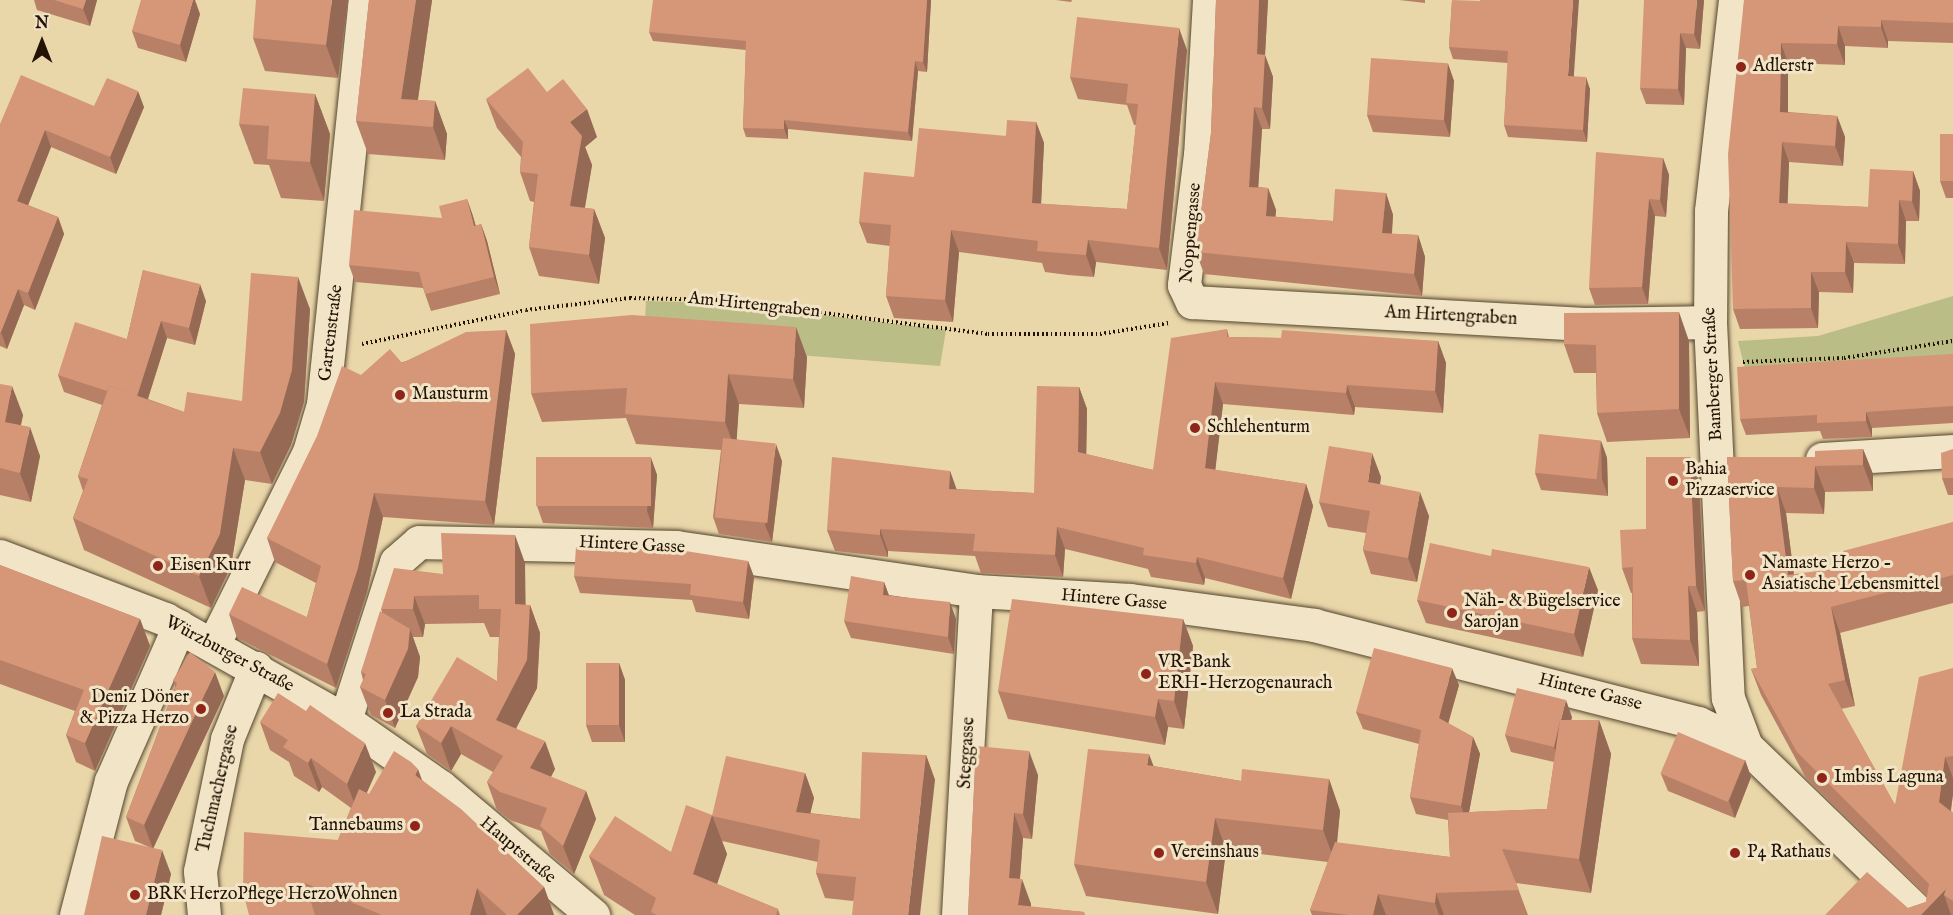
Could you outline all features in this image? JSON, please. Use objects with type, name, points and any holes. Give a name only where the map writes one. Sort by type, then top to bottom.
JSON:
[{"type":"street","name":"Gartenstraße","points":[[214,643],[309,452],[331,351],[365,0]]},
{"type":"street","name":"Noppengasse","points":[[1185,311],[1184,285],[1200,154],[1209,0]]},
{"type":"street","name":"Bamberger Straße","points":[[1735,0],[1712,201],[1710,322],[1728,698],[1746,746]]},
{"type":"street","name":"Am Hirtengraben","points":[[1185,311],[1584,324],[1710,322]]},
{"type":"street","points":[[1787,461],[1953,451]]},
{"type":"street","points":[[1718,464],[1752,462]]},
{"type":"street","name":"Hintere Gasse","points":[[345,720],[396,562],[419,542],[676,548],[976,591],[1130,600],[1626,700],[1698,723],[1746,746],[1921,915]]},
{"type":"street","name":"Würzburger Straße","points":[[0,556],[179,626],[214,643],[345,720],[441,787]]},
{"type":"street","name":"Steggasse","points":[[958,915],[976,591]]},
{"type":"street","points":[[76,915],[111,781],[179,626]]},
{"type":"street","name":"Tuchmachergasse","points":[[204,915],[200,871],[226,739],[256,668]]},
{"type":"street","name":"Hauptstraße","points":[[441,787],[585,913]]},
{"type":"path","name":"Am Hirtengraben","points":[[331,351],[526,310],[630,298],[722,300],[988,334],[1100,334],[1185,311]]},
{"type":"path","points":[[1712,363],[1844,358],[1953,341]]},
{"type":"green space","points":[[1953,296],[1953,359],[1746,373],[1738,341],[1818,336]]},
{"type":"green space","points":[[646,301],[723,303],[946,330],[940,366],[644,343]]},
{"type":"building","points":[[54,0],[86,0],[83,9]]},
{"type":"building","points":[[141,0],[193,0],[180,45],[132,31]]},
{"type":"building","points":[[256,0],[332,0],[326,45],[253,38]]},
{"type":"building","points":[[369,0],[416,0],[401,99],[435,101],[433,127],[356,121]]},
{"type":"building","points":[[653,0],[927,0],[923,62],[915,61],[908,132],[784,120],[784,129],[743,128],[746,41],[649,32]]},
{"type":"building","points":[[1216,0],[1259,0],[1257,54],[1265,55],[1262,108],[1254,107],[1249,187],[1268,188],[1266,216],[1333,221],[1335,189],[1386,193],[1382,233],[1418,235],[1414,274],[1196,252],[1211,133]]},
{"type":"building","points":[[1452,0],[1573,0],[1568,76],[1586,77],[1583,130],[1504,125],[1508,51],[1449,47]]},
{"type":"building","points":[[1644,0],[1697,0],[1694,34],[1680,33],[1678,89],[1640,88]]},
{"type":"building","points":[[1744,0],[1953,0],[1953,23],[1881,20],[1881,27],[1838,26],[1837,44],[1781,43],[1780,112],[1837,116],[1835,146],[1782,142],[1779,203],[1868,207],[1870,169],[1913,171],[1912,201],[1899,200],[1898,244],[1846,242],[1845,272],[1811,272],[1811,308],[1733,309],[1728,154]]},
{"type":"building","points":[[1077,17],[1179,28],[1159,248],[1088,240],[1086,255],[1060,253],[1037,251],[1038,241],[951,230],[945,300],[886,296],[891,225],[859,222],[864,172],[914,177],[919,128],[1006,136],[1007,120],[1036,122],[1032,203],[1127,209],[1138,104],[1126,103],[1128,84],[1070,77]]},
{"type":"building","points":[[1371,58],[1448,63],[1444,120],[1367,115]]},
{"type":"building","points":[[528,68],[547,92],[563,79],[587,109],[570,122],[582,136],[570,206],[594,209],[589,255],[529,247],[538,174],[520,172],[523,142],[486,99]]},
{"type":"building","points":[[21,75],[94,106],[107,78],[138,91],[110,157],[45,130],[17,201],[58,217],[28,293],[18,289],[0,332],[0,124]]},
{"type":"building","points":[[243,88],[315,94],[310,162],[267,159],[269,126],[239,124]]},
{"type":"building","points":[[1940,134],[1953,134],[1953,181],[1940,181]]},
{"type":"building","points":[[1596,152],[1663,158],[1660,200],[1649,199],[1642,287],[1589,288]]},
{"type":"building","points":[[467,199],[474,226],[481,224],[494,277],[425,294],[419,272],[349,265],[354,210],[442,218],[439,206]]},
{"type":"building","points":[[143,270],[200,284],[189,328],[161,321],[137,396],[109,386],[107,391],[58,375],[75,322],[127,339]]},
{"type":"building","points":[[251,273],[298,277],[292,370],[280,413],[260,452],[233,448],[220,534],[199,576],[73,518],[88,479],[78,476],[109,386],[184,412],[187,392],[242,401]]},
{"type":"building","points":[[1679,312],[1679,409],[1597,413],[1596,345],[1564,344],[1564,313]]},
{"type":"building","points":[[632,315],[796,327],[793,379],[728,374],[725,422],[625,414],[627,388],[531,393],[530,324]]},
{"type":"building","points":[[1227,329],[1227,337],[1281,338],[1282,330],[1438,341],[1435,391],[1347,385],[1346,393],[1215,382],[1205,468],[1306,484],[1283,578],[1197,557],[1196,563],[1143,555],[1144,548],[1057,527],[1055,555],[973,551],[975,534],[880,529],[880,535],[827,530],[832,457],[950,471],[949,489],[1034,493],[1037,386],[1079,387],[1078,452],[1153,470],[1171,338]]},
{"type":"building","points":[[506,330],[485,501],[374,493],[358,568],[327,664],[229,614],[242,587],[307,617],[321,566],[267,538],[317,436],[342,366],[361,375],[390,349],[402,363],[466,332]]},
{"type":"building","points":[[1953,354],[1953,406],[1866,412],[1866,421],[1817,423],[1817,415],[1740,419],[1737,367]]},
{"type":"building","points":[[0,384],[12,386],[5,422],[30,427],[20,473],[0,468]]},
{"type":"building","points":[[1539,434],[1601,440],[1597,479],[1535,473]]},
{"type":"building","points":[[723,438],[776,444],[767,523],[715,518]]},
{"type":"building","points":[[1329,446],[1372,453],[1368,482],[1420,492],[1408,558],[1363,550],[1370,511],[1319,502]]},
{"type":"building","points":[[1863,449],[1863,465],[1815,466],[1814,488],[1777,487],[1788,575],[1848,567],[1843,551],[1953,522],[1953,575],[1831,607],[1845,680],[1828,684],[1895,805],[1919,677],[1953,668],[1953,756],[1945,757],[1939,802],[1953,813],[1953,901],[1944,895],[1946,889],[1921,915],[1825,915],[1867,872],[1908,908],[1926,902],[1929,884],[1797,752],[1751,669],[1757,668],[1746,580],[1733,581],[1727,457],[1815,457],[1815,451]]},
{"type":"building","points":[[1953,449],[1953,478],[1942,478],[1941,453]]},
{"type":"building","points":[[536,457],[651,457],[651,506],[536,506]]},
{"type":"building","points":[[1646,457],[1690,457],[1696,586],[1688,586],[1690,640],[1632,638],[1633,567],[1622,568],[1620,530],[1646,529]]},
{"type":"building","points":[[441,533],[515,535],[515,604],[530,605],[527,660],[496,720],[545,741],[530,768],[586,791],[563,846],[540,826],[547,808],[500,792],[487,782],[503,756],[451,726],[441,743],[416,726],[457,657],[497,681],[501,609],[479,609],[479,595],[414,596],[413,609],[381,609],[394,568],[443,574]]},
{"type":"building","points":[[1430,543],[1491,556],[1492,549],[1589,567],[1574,634],[1417,600]]},
{"type":"building","points":[[576,547],[679,550],[748,561],[743,602],[690,595],[691,584],[574,576]]},
{"type":"building","points":[[0,565],[140,619],[85,743],[66,735],[84,690],[0,660]]},
{"type":"building","points":[[851,576],[884,582],[883,595],[950,602],[948,637],[844,621]]},
{"type":"building","points":[[1012,599],[1183,619],[1174,701],[1158,699],[1155,717],[998,691]]},
{"type":"building","points":[[380,611],[410,629],[408,649],[385,700],[360,687],[366,674],[361,672]]},
{"type":"building","points":[[1374,648],[1452,668],[1439,718],[1473,737],[1461,806],[1410,797],[1421,730],[1356,712]]},
{"type":"building","points":[[190,652],[215,672],[144,825],[126,817],[177,683],[173,680]]},
{"type":"building","points":[[586,663],[619,663],[619,725],[586,725]]},
{"type":"building","points":[[1517,688],[1566,700],[1554,747],[1505,735]]},
{"type":"building","points":[[278,693],[306,711],[310,705],[365,743],[347,784],[311,758],[308,763],[283,747],[288,740],[260,722]]},
{"type":"building","points":[[1560,720],[1599,720],[1579,859],[1502,849],[1519,890],[1436,893],[1435,903],[1378,894],[1373,915],[1349,915],[1310,910],[1335,842],[1450,857],[1448,813],[1547,809]]},
{"type":"building","points":[[1678,732],[1745,761],[1728,802],[1660,773]]},
{"type":"building","points":[[976,746],[1029,751],[1023,814],[1014,813],[1009,878],[1022,879],[1018,905],[1084,912],[1084,915],[968,915]]},
{"type":"building","points":[[1088,749],[1149,754],[1147,765],[1241,781],[1242,769],[1329,779],[1323,830],[1215,818],[1206,882],[1074,864]]},
{"type":"building","points":[[394,751],[418,769],[415,775],[461,809],[544,887],[517,915],[507,915],[477,888],[470,915],[382,915],[305,883],[315,915],[249,915],[243,892],[244,832],[338,840],[359,789],[369,794]]},
{"type":"building","points":[[862,752],[926,755],[908,915],[852,915],[856,877],[816,873],[820,840],[712,816],[726,756],[805,773],[796,812],[860,819]]},
{"type":"building","points":[[686,805],[712,815],[693,874],[778,909],[776,915],[657,915],[651,912],[656,898],[589,856],[615,816],[671,852]]},
{"type":"building","points":[[102,836],[162,850],[146,915],[84,915]]},
{"type":"place","name":"Adlerstr","points":[[1741,67]]},
{"type":"place","name":"Mausturm","points":[[400,395]]},
{"type":"place","name":"Schlehenturm","points":[[1195,428]]},
{"type":"place","name":"Bahia Pizzaservice","points":[[1673,481]]},
{"type":"place","name":"Eisen Kurr","points":[[158,566]]},
{"type":"place","name":"Namaste Herzo - Asiatische Lebensmittel","points":[[1750,575]]},
{"type":"place","name":"Näh- & Bügelservice Sarojan","points":[[1452,613]]},
{"type":"place","name":"VR-Bank ERH-Herzogenaurach","points":[[1146,674]]},
{"type":"place","name":"Deniz Döner & Pizza Herzo","points":[[201,709]]},
{"type":"place","name":"La Strada","points":[[388,713]]},
{"type":"place","name":"Imbiss Laguna","points":[[1822,778]]},
{"type":"place","name":"Tannebaums","points":[[415,826]]},
{"type":"place","name":"Vereinshaus","points":[[1159,853]]},
{"type":"place","name":"P4 Rathaus","points":[[1735,853]]},
{"type":"place","name":"BRK HerzoPflege HerzoWohnen","points":[[135,895]]}]
